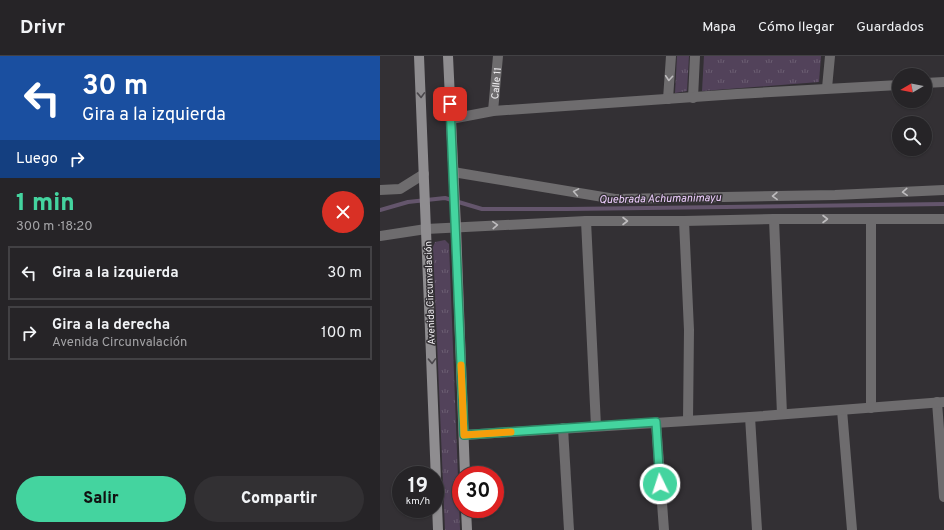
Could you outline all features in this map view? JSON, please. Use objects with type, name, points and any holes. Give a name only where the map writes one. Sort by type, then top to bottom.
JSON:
[{"type":"main road","name":"Avenida Circunvalación","points":[[419,56],[438,530]]},
{"type":"main road","points":[[448,56],[465,466]]},
{"type":"main road","points":[[466,518],[467,530]]},
{"type":"street","name":"Calle 11","points":[[493,111],[498,56]]},
{"type":"street","points":[[668,99],[671,56]]},
{"type":"street","points":[[693,98],[695,56]]},
{"type":"street","points":[[827,88],[830,56]]},
{"type":"street","points":[[932,83],[944,82]]},
{"type":"street","points":[[451,119],[493,111],[827,88],[892,85]]},
{"type":"street","points":[[454,177],[615,199],[835,195],[944,190]]},
{"type":"street","points":[[380,190],[400,189],[424,179]]},
{"type":"street","points":[[774,219],[782,414]]},
{"type":"street","points":[[871,219],[871,408]]},
{"type":"street","points":[[380,236],[426,229],[586,221],[944,219]]},
{"type":"street","points":[[586,221],[596,426]]},
{"type":"street","points":[[684,221],[689,330],[688,420]]},
{"type":"street","points":[[464,435],[750,417],[941,402],[944,497]]},
{"type":"street","points":[[842,410],[852,530]]},
{"type":"street","points":[[750,417],[757,530]]},
{"type":"street","points":[[656,422],[664,530]]},
{"type":"street","points":[[563,428],[569,530]]},
{"type":"green space","points":[[677,56],[689,56],[687,91],[675,93]]},
{"type":"green space","points":[[704,56],[821,56],[819,82],[702,91]]},
{"type":"green space","points":[[445,240],[449,244],[458,466],[452,466],[452,518],[460,518],[460,530],[445,530],[444,466],[442,466],[433,247],[435,242]]},
{"type":"waterway","name":"Quebrada Achumanimayu","points":[[380,210],[408,202],[445,198],[482,209],[944,204]]},
{"type":"slow traffic","points":[[461,365],[464,435],[511,432]]},
{"type":"route","points":[[450,104],[464,435],[656,422],[660,484]]}]
